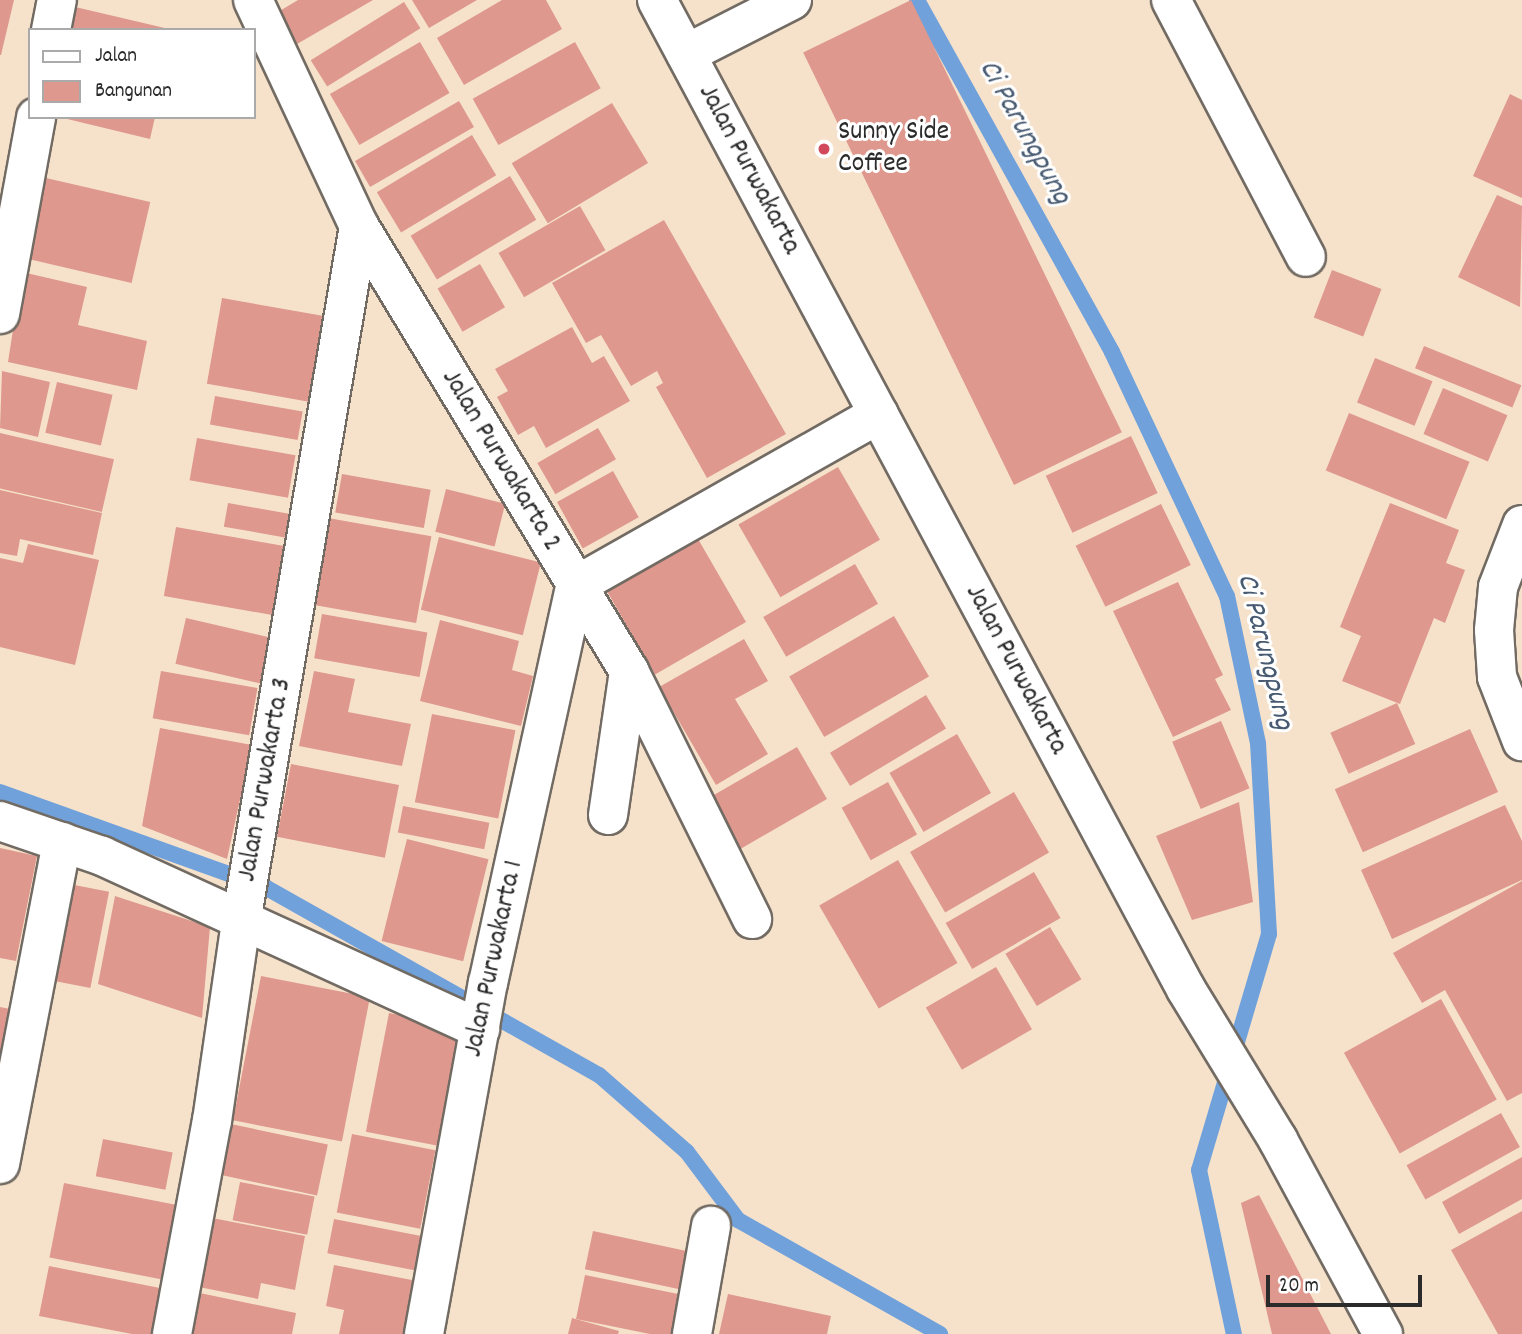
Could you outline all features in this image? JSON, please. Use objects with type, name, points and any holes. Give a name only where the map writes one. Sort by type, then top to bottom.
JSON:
[{"type":"street","points":[[51,28],[57,0]]},
{"type":"street","name":"Jalan Purwakarta 2","points":[[253,0],[359,226],[629,671],[752,919]]},
{"type":"street","name":"Jalan Purwakarta","points":[[657,0],[1186,989],[1278,1140],[1383,1334]]},
{"type":"street","points":[[686,54],[792,0]]},
{"type":"street","points":[[1171,0],[1306,257]]},
{"type":"street","points":[[0,314],[36,119]]},
{"type":"street","name":"Jalan Purwakarta 3","points":[[172,1334],[212,1121],[246,893],[359,226]]},
{"type":"street","points":[[575,586],[879,414]]},
{"type":"street","points":[[1522,525],[1498,587],[1494,629],[1497,677],[1522,741]]},
{"type":"street","name":"Jalan Purwakarta 1","points":[[424,1334],[483,1011],[575,586]]},
{"type":"street","points":[[608,815],[629,671]]},
{"type":"street","points":[[0,821],[62,842],[246,893],[483,1011]]},
{"type":"street","points":[[0,1164],[62,842]]},
{"type":"street","points":[[692,1334],[711,1226]]},
{"type":"building","points":[[0,0],[14,0],[1,55],[0,55]]},
{"type":"building","points":[[298,0],[373,0],[297,44],[278,12]]},
{"type":"building","points":[[412,0],[477,0],[429,28]]},
{"type":"building","points":[[502,0],[546,0],[562,29],[464,85],[437,38]]},
{"type":"building","points":[[911,0],[1122,432],[1014,485],[803,53]]},
{"type":"building","points":[[404,2],[420,28],[327,87],[311,60]]},
{"type":"building","points":[[71,6],[165,28],[66,28]]},
{"type":"building","points":[[420,42],[450,93],[359,145],[330,94]]},
{"type":"building","points":[[575,42],[601,88],[498,145],[473,99]]},
{"type":"building","points":[[1510,94],[1522,100],[1522,198],[1473,176]]},
{"type":"building","points":[[459,101],[474,127],[370,187],[355,161]]},
{"type":"building","points":[[612,103],[648,163],[548,223],[512,163]]},
{"type":"building","points":[[67,119],[155,119],[150,139]]},
{"type":"building","points":[[472,135],[496,175],[401,232],[377,192]]},
{"type":"building","points":[[510,176],[536,220],[437,279],[411,236]]},
{"type":"building","points":[[46,178],[150,202],[132,283],[27,259]]},
{"type":"building","points":[[1497,195],[1522,206],[1520,307],[1458,277]]},
{"type":"building","points":[[580,206],[606,250],[524,297],[499,253]]},
{"type":"building","points":[[664,220],[786,434],[707,478],[656,387],[663,383],[657,371],[631,386],[601,335],[586,343],[552,283]]},
{"type":"building","points":[[480,264],[505,307],[463,332],[438,288]]},
{"type":"building","points":[[1332,270],[1381,289],[1363,337],[1314,318]]},
{"type":"building","points":[[22,272],[87,287],[78,325],[147,341],[137,390],[8,362]]},
{"type":"building","points":[[222,298],[332,317],[317,403],[207,384]]},
{"type":"building","points":[[572,327],[592,363],[604,356],[630,401],[546,448],[534,426],[518,435],[497,397],[508,391],[495,369]]},
{"type":"building","points":[[1424,346],[1521,385],[1512,408],[1415,368]]},
{"type":"building","points":[[1375,358],[1432,381],[1415,426],[1357,403]]},
{"type":"building","points":[[2,371],[50,382],[38,437],[0,428]]},
{"type":"building","points":[[57,382],[113,395],[101,445],[45,433]]},
{"type":"building","points":[[1443,388],[1507,415],[1488,461],[1423,434]]},
{"type":"building","points":[[215,396],[303,411],[298,440],[210,425]]},
{"type":"building","points":[[1349,413],[1470,462],[1446,519],[1326,470]]},
{"type":"building","points":[[598,428],[616,459],[555,494],[537,463]]},
{"type":"building","points":[[0,433],[114,459],[102,512],[0,488]]},
{"type":"building","points":[[1131,436],[1158,493],[1072,533],[1046,476]]},
{"type":"building","points":[[197,438],[295,455],[288,498],[190,480]]},
{"type":"building","points":[[838,467],[880,540],[780,597],[738,524]]},
{"type":"building","points":[[613,471],[639,517],[583,548],[557,502]]},
{"type":"building","points":[[342,474],[431,490],[424,528],[335,512]]},
{"type":"building","points":[[446,489],[505,504],[495,546],[435,532]]},
{"type":"building","points":[[0,490],[102,513],[93,555],[20,539],[17,556],[0,553]]},
{"type":"building","points":[[228,503],[289,514],[285,537],[224,527]]},
{"type":"building","points":[[1390,503],[1459,530],[1446,563],[1465,570],[1445,623],[1434,618],[1400,704],[1342,681],[1361,636],[1340,627]]},
{"type":"building","points":[[1161,504],[1191,565],[1105,607],[1076,546]]},
{"type":"building","points":[[328,518],[431,536],[416,623],[313,605]]},
{"type":"building","points":[[176,527],[297,548],[285,617],[164,596]]},
{"type":"building","points":[[694,532],[746,622],[655,675],[603,584]]},
{"type":"building","points":[[439,537],[541,562],[523,635],[421,610]]},
{"type":"building","points":[[28,544],[99,560],[75,665],[0,647],[0,558],[23,563]]},
{"type":"building","points":[[855,564],[878,604],[786,657],[763,617]]},
{"type":"building","points":[[1178,582],[1223,675],[1215,679],[1231,710],[1173,737],[1113,611]]},
{"type":"building","points":[[322,614],[427,633],[420,677],[314,658]]},
{"type":"building","points":[[894,616],[929,677],[824,737],[789,676]]},
{"type":"building","points":[[186,618],[278,639],[267,685],[175,664]]},
{"type":"building","points":[[440,620],[519,641],[512,670],[533,676],[521,726],[420,701]]},
{"type":"building","points":[[744,639],[768,681],[735,699],[768,754],[716,785],[659,687]]},
{"type":"building","points":[[161,671],[258,688],[249,735],[153,718]]},
{"type":"building","points":[[314,671],[355,679],[348,712],[411,724],[402,766],[299,746]]},
{"type":"building","points":[[926,695],[946,728],[850,786],[830,753]]},
{"type":"building","points":[[1397,703],[1415,744],[1349,774],[1330,733]]},
{"type":"building","points":[[432,714],[515,730],[498,819],[415,802]]},
{"type":"building","points":[[1221,721],[1250,788],[1201,809],[1172,742]]},
{"type":"building","points":[[160,728],[252,745],[227,859],[142,826]]},
{"type":"building","points":[[1470,729],[1498,792],[1363,852],[1335,789]]},
{"type":"building","points":[[957,734],[991,793],[923,832],[889,773]]},
{"type":"building","points":[[797,747],[827,799],[739,850],[709,798]]},
{"type":"building","points":[[291,764],[399,785],[385,858],[277,837]]},
{"type":"building","points":[[888,782],[917,834],[871,860],[842,808]]},
{"type":"building","points":[[1014,792],[1049,853],[945,913],[910,852]]},
{"type":"building","points":[[1239,802],[1253,902],[1192,920],[1156,836]]},
{"type":"building","points":[[1505,805],[1522,841],[1522,880],[1392,939],[1361,870]]},
{"type":"building","points":[[403,806],[489,823],[484,849],[398,833]]},
{"type":"building","points":[[407,839],[489,859],[463,961],[382,941]]},
{"type":"building","points":[[0,848],[37,856],[16,961],[0,958]]},
{"type":"building","points":[[898,860],[958,963],[879,1009],[819,906]]},
{"type":"building","points":[[1034,872],[1060,918],[972,969],[946,923]]},
{"type":"building","points":[[1522,881],[1522,1093],[1507,1101],[1445,990],[1422,1003],[1393,953]]},
{"type":"building","points":[[59,882],[109,892],[90,988],[40,978]]},
{"type":"building","points":[[115,896],[210,927],[202,1018],[98,984]]},
{"type":"building","points":[[1050,927],[1081,979],[1037,1006],[1005,954]]},
{"type":"building","points":[[996,967],[1032,1029],[962,1070],[926,1008]]},
{"type":"building","points":[[261,976],[370,997],[342,1141],[233,1120]]},
{"type":"building","points":[[1441,999],[1497,1100],[1400,1153],[1344,1053]]},
{"type":"building","points":[[0,1007],[10,1009],[1,1052],[0,1052]]},
{"type":"building","points":[[389,1013],[464,1028],[441,1146],[366,1132]]},
{"type":"building","points":[[1501,1113],[1520,1147],[1425,1199],[1407,1165]]},
{"type":"building","points":[[231,1124],[328,1145],[317,1195],[220,1175]]},
{"type":"building","points":[[352,1134],[435,1150],[420,1229],[337,1213]]},
{"type":"building","points":[[103,1139],[173,1153],[165,1190],[96,1176]]},
{"type":"building","points":[[1522,1157],[1522,1199],[1459,1234],[1442,1202]]},
{"type":"building","points":[[240,1182],[315,1197],[307,1235],[233,1220]]},
{"type":"building","points":[[64,1183],[181,1206],[166,1280],[49,1258]]},
{"type":"building","points":[[1259,1195],[1331,1334],[1272,1334],[1241,1203]]},
{"type":"building","points":[[1522,1211],[1522,1334],[1498,1334],[1451,1250]]},
{"type":"building","points":[[207,1217],[305,1236],[295,1290],[261,1283],[258,1299],[194,1286]]},
{"type":"building","points":[[334,1219],[439,1239],[432,1274],[327,1253]]},
{"type":"building","points":[[593,1231],[689,1251],[681,1290],[585,1269]]},
{"type":"building","points":[[334,1265],[417,1281],[406,1334],[339,1334],[344,1310],[326,1306]]},
{"type":"building","points":[[49,1266],[170,1290],[161,1334],[132,1334],[39,1316]]},
{"type":"building","points":[[585,1275],[683,1295],[675,1334],[650,1334],[576,1319]]},
{"type":"building","points":[[195,1292],[296,1313],[292,1334],[191,1334]]},
{"type":"building","points":[[728,1294],[831,1316],[827,1334],[719,1334]]},
{"type":"building","points":[[572,1318],[619,1331],[618,1334],[568,1334]]},
{"type":"waterway","name":"Ci Parungpung","points":[[917,0],[1112,352],[1227,596],[1258,743],[1269,934],[1199,1170],[1234,1334]]},
{"type":"waterway","points":[[0,792],[265,887],[599,1075],[687,1152],[738,1220],[940,1334]]},
{"type":"place","name":"Sunny Side Coffee","points":[[824,149]]}]
